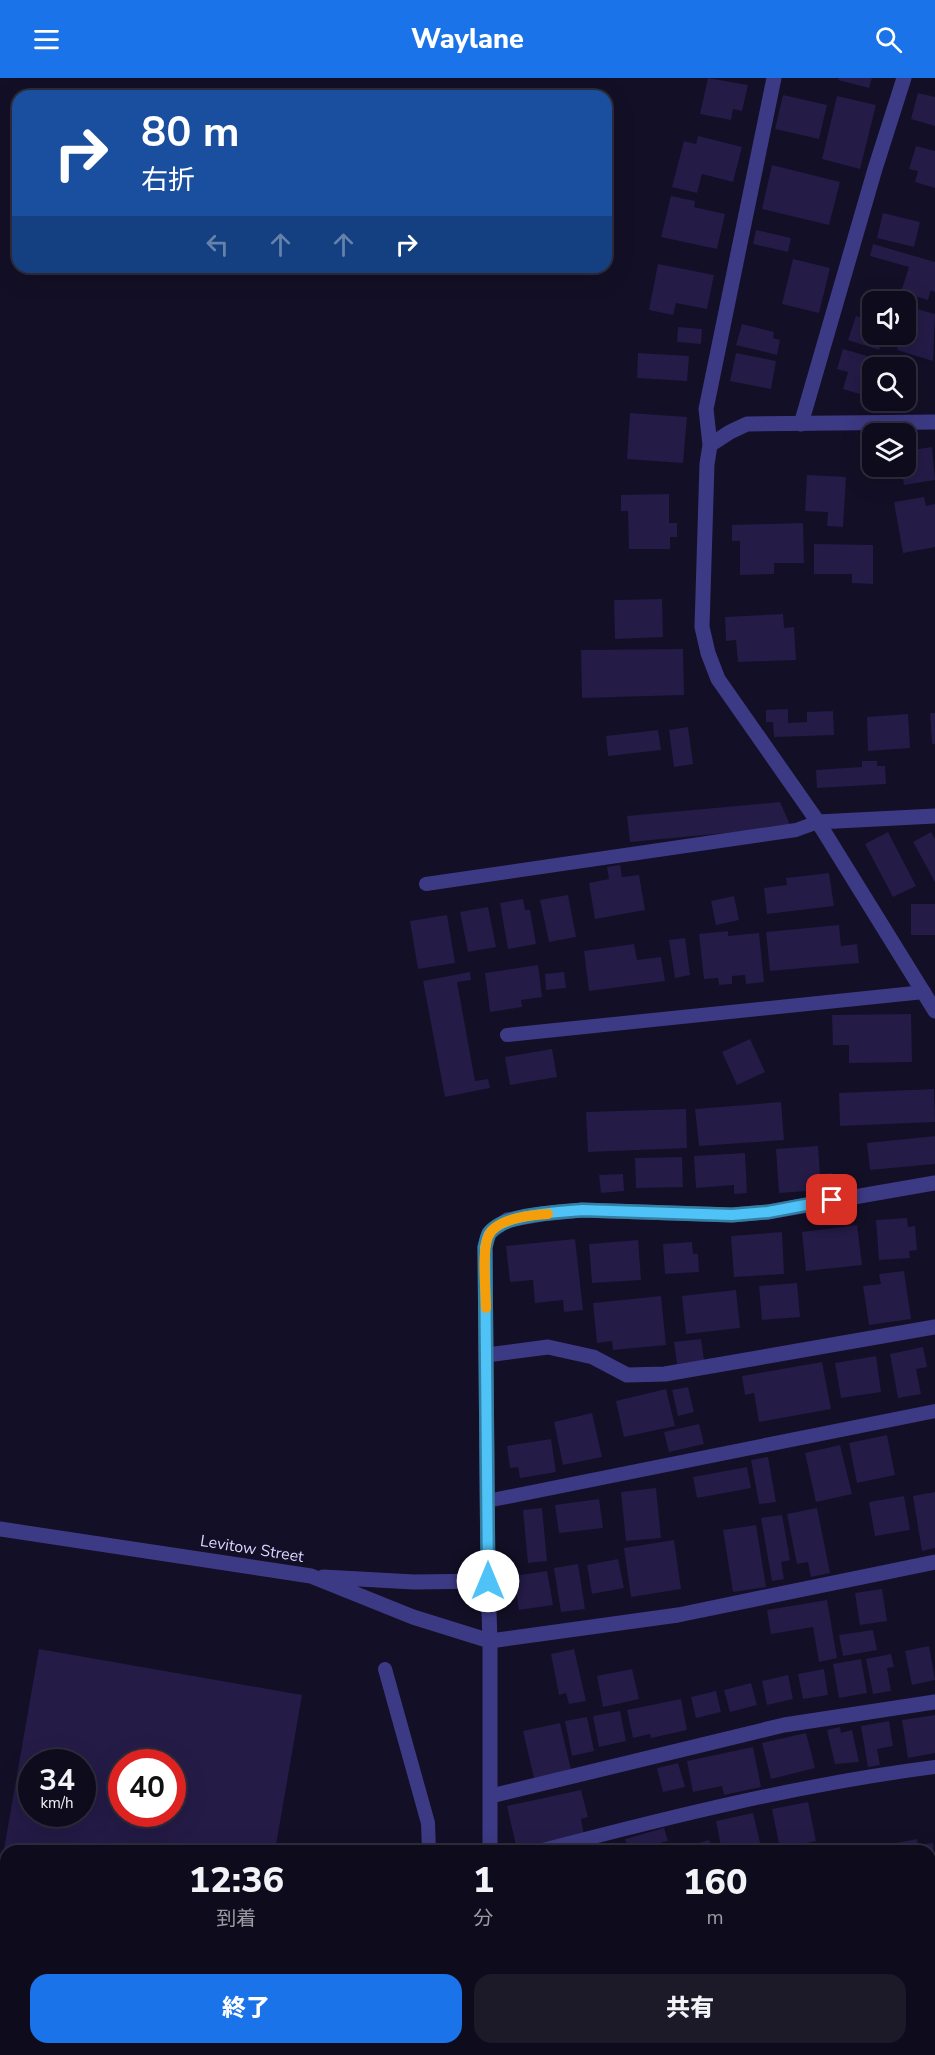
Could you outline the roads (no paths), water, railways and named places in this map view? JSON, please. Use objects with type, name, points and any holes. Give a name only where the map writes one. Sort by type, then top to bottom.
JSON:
[{"type":"street","points":[[774,78],[706,409],[710,445],[707,464],[702,627],[708,653],[718,679],[818,822],[935,1011]]},
{"type":"street","points":[[801,424],[875,169],[904,78]]},
{"type":"street","points":[[710,445],[747,424],[935,422]]},
{"type":"street","points":[[818,822],[935,816]]},
{"type":"street","points":[[490,1845],[485,1247],[489,1233],[507,1220],[542,1214],[582,1210],[732,1215],[768,1212],[935,1183]]},
{"type":"street","points":[[487,1355],[548,1347],[593,1357],[627,1375],[665,1374],[935,1327]]},
{"type":"street","name":"Levitow Street","points":[[0,1529],[311,1576],[413,1617],[490,1641]]},
{"type":"street","points":[[490,1641],[678,1615],[935,1562]]},
{"type":"street","points":[[311,1576],[414,1582],[488,1581]]},
{"type":"street","points":[[491,1796],[784,1725],[935,1702]]},
{"type":"lane","points":[[426,884],[796,830],[818,822]]},
{"type":"lane","points":[[507,1035],[924,992]]},
{"type":"lane","points":[[487,1501],[935,1411]]},
{"type":"lane","points":[[386,1669],[428,1823],[429,1845]]},
{"type":"lane","points":[[564,1845],[749,1800],[872,1775],[935,1767]]}]
